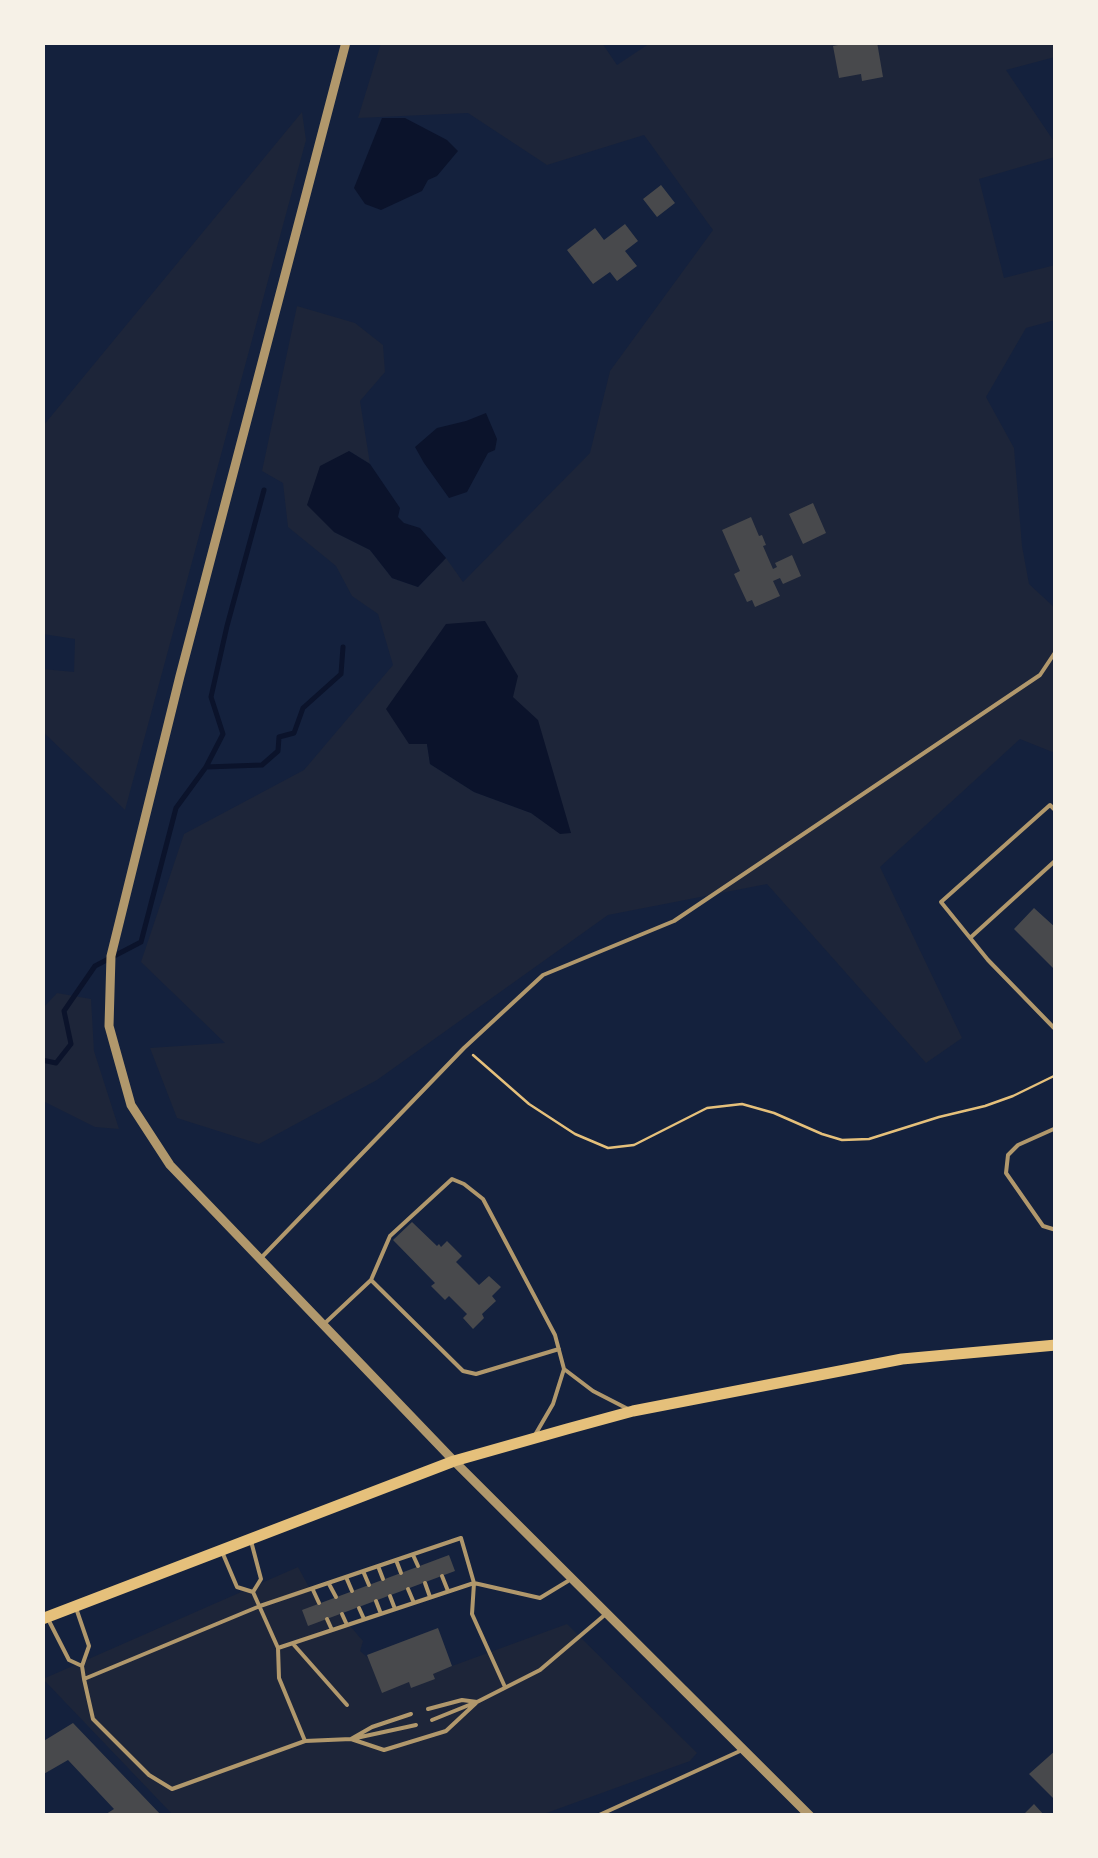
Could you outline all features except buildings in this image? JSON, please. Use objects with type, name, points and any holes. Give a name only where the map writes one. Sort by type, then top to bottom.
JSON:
[{"type":"main road","points":[[45,1618],[454,1461],[633,1411],[902,1358],[1056,1345]]},
{"type":"street","points":[[346,42],[111,956],[109,1026],[131,1105],[170,1165],[454,1461],[810,1816]]},
{"type":"lane","points":[[261,1258],[464,1048],[543,975],[674,921],[1040,675],[1056,652]]},
{"type":"lane","points":[[1056,811],[1050,805],[941,902],[1056,1030]]},
{"type":"lane","points":[[970,938],[1056,860]]},
{"type":"lane","points":[[1056,1128],[1018,1145],[1008,1155],[1006,1173],[1044,1226],[1056,1230]]},
{"type":"lane","points":[[324,1324],[371,1280],[390,1236],[452,1180],[464,1184],[483,1198],[559,1349],[564,1369],[553,1404],[534,1438]]},
{"type":"lane","points":[[371,1280],[463,1371],[476,1374],[559,1349]]},
{"type":"lane","points":[[564,1369],[593,1391],[633,1411]]},
{"type":"lane","points":[[250,1538],[261,1578],[253,1592]]},
{"type":"lane","points":[[84,1679],[260,1606],[461,1538],[474,1582],[472,1614],[505,1687]]},
{"type":"lane","points":[[433,1548],[436,1560]]},
{"type":"lane","points":[[220,1549],[237,1587],[253,1592],[260,1606],[278,1648],[279,1678],[306,1741]]},
{"type":"lane","points":[[413,1554],[418,1566]]},
{"type":"lane","points":[[396,1560],[401,1573]]},
{"type":"lane","points":[[378,1566],[384,1580]]},
{"type":"lane","points":[[363,1572],[369,1585]]},
{"type":"lane","points":[[442,1576],[448,1592]]},
{"type":"lane","points":[[346,1577],[352,1592]]},
{"type":"lane","points":[[278,1648],[474,1582],[540,1598],[572,1578]]},
{"type":"lane","points":[[329,1583],[336,1598]]},
{"type":"lane","points":[[424,1583],[430,1597]]},
{"type":"lane","points":[[312,1588],[319,1604]]},
{"type":"lane","points":[[408,1589],[414,1602]]},
{"type":"lane","points":[[390,1596],[395,1609]]},
{"type":"lane","points":[[376,1601],[381,1614]]},
{"type":"lane","points":[[76,1605],[89,1646],[82,1666],[94,1719],[149,1775],[172,1789],[306,1741],[351,1740],[416,1725]]},
{"type":"lane","points":[[359,1608],[364,1620]]},
{"type":"lane","points":[[432,1720],[540,1670],[607,1613]]},
{"type":"lane","points":[[342,1614],[347,1625]]},
{"type":"lane","points":[[45,1618],[68,1660],[82,1666]]},
{"type":"lane","points":[[327,1619],[332,1630]]},
{"type":"lane","points":[[293,1643],[347,1705]]},
{"type":"lane","points":[[428,1708],[462,1700],[476,1702]]},
{"type":"lane","points":[[351,1740],[384,1750],[446,1731],[476,1702]]},
{"type":"lane","points":[[351,1740],[372,1726],[411,1714]]},
{"type":"lane","points":[[597,1816],[744,1749]]},
{"type":"path","points":[[464,1048],[529,1104],[576,1134],[608,1148],[634,1146],[707,1108],[742,1104],[842,1140],[870,1139],[985,1106],[1056,1075]]},
{"type":"shaded area","points":[[381,43],[602,43],[617,65],[650,43],[1055,43],[1055,57],[1006,70],[1055,143],[1055,157],[979,179],[1004,278],[1055,265],[1055,320],[1026,328],[986,397],[1014,448],[1029,584],[1055,608],[1055,753],[1020,739],[880,867],[962,1038],[926,1063],[767,884],[608,915],[377,1080],[259,1144],[177,1118],[150,1048],[225,1043],[141,962],[184,834],[304,770],[393,665],[378,614],[352,596],[336,566],[288,527],[283,483],[262,471],[297,306],[355,323],[383,345],[385,372],[360,401],[370,464],[349,451],[334,532],[370,550],[392,578],[418,587],[446,558],[463,582],[590,453],[610,371],[713,230],[644,135],[547,165],[468,113],[358,118]],"holes":[[[427,744],[571,833],[560,833],[531,813],[474,792],[430,764]]]},
{"type":"shaded area","points":[[302,112],[306,140],[125,810],[43,732],[43,669],[74,672],[75,639],[43,634],[43,426]]},
{"type":"shaded area","points":[[382,118],[405,118],[447,140],[458,151],[422,191],[381,210],[365,204],[354,188]]},
{"type":"shaded area","points":[[486,413],[497,439],[495,450],[488,453],[467,492],[449,498],[415,447],[437,428]]},
{"type":"shaded area","points":[[349,451],[370,464],[400,508],[398,517],[420,528],[446,558],[418,587],[392,578],[370,550],[334,532],[307,505],[320,466]]},
{"type":"shaded area","points":[[485,621],[518,676],[513,697],[538,720],[571,833],[560,834],[531,813],[474,792],[430,764],[427,744],[409,744],[386,709],[446,624]]},
{"type":"shaded area","points":[[57,993],[91,999],[94,1051],[119,1129],[95,1127],[43,1101],[43,1008]]},
{"type":"shaded area","points":[[298,1567],[318,1604],[338,1612],[363,1641],[360,1651],[400,1685],[567,1624],[697,1753],[690,1761],[541,1815],[173,1815],[43,1679]]},
{"type":"waterway","points":[[206,767],[223,734],[211,697],[264,490]]},
{"type":"waterway","points":[[42,1060],[56,1063],[71,1044],[64,1011],[95,966],[141,942],[176,808],[206,767],[262,765],[278,751],[279,737],[294,733],[303,708],[341,674],[343,647]]}]
